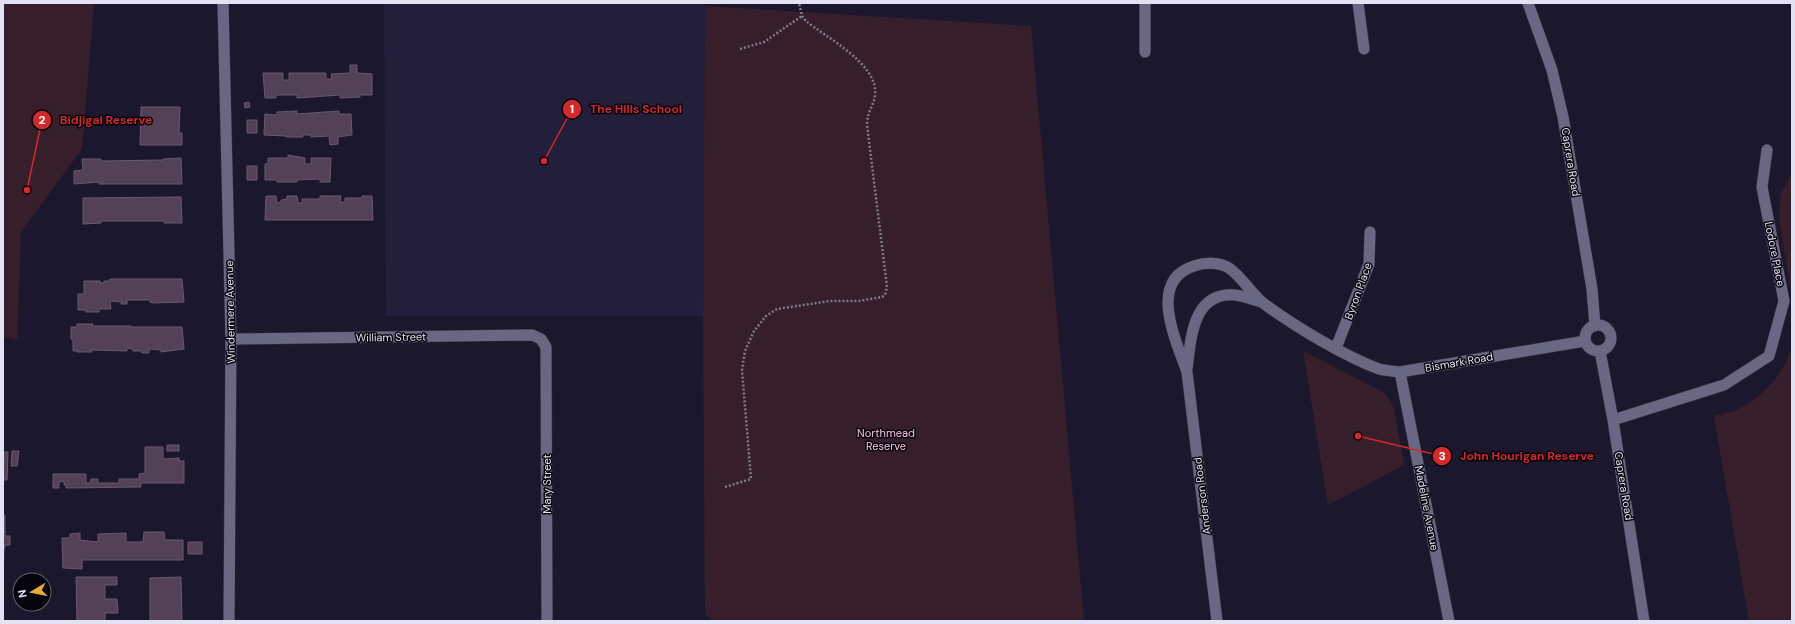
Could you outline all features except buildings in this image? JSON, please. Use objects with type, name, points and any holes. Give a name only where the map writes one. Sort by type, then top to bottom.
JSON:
[{"type":"street","name":"Windermere Avenue","points":[[223,3],[231,339],[229,621]]},
{"type":"street","points":[[1145,3],[1145,52]]},
{"type":"street","points":[[1358,3],[1364,49]]},
{"type":"street","name":"Caprera Road","points":[[1528,3],[1552,70],[1563,117],[1592,289],[1595,326]]},
{"type":"street","name":"Lodore Place","points":[[1613,420],[1724,385],[1770,356],[1784,301],[1762,187],[1767,150]]},
{"type":"street","name":"Byron Place","points":[[1336,348],[1370,264],[1370,232]]},
{"type":"street","name":"Anderson Road","points":[[1217,621],[1187,372],[1172,326],[1168,307],[1169,287],[1174,278],[1182,271],[1194,266],[1206,263],[1218,264],[1229,268],[1262,302],[1336,348]]},
{"type":"street","name":"Anderson Road","points":[[1187,372],[1192,329],[1202,306],[1214,298],[1227,295],[1236,295],[1262,302]]},
{"type":"street","points":[[1595,326],[1605,328],[1610,336],[1608,345],[1600,351],[1590,349],[1585,341],[1587,331],[1595,326]]},
{"type":"street","name":"William Street","points":[[231,339],[532,335],[541,339],[546,347]]},
{"type":"street","name":"Bismark Road","points":[[1336,348],[1380,370],[1400,372],[1585,341]]},
{"type":"street","name":"Mary Street","points":[[546,347],[547,621]]},
{"type":"street","name":"Caprera Road","points":[[1600,351],[1606,375],[1644,621]]},
{"type":"street","name":"Madeline Avenue","points":[[1400,372],[1449,621]]},
{"type":"path","points":[[725,487],[751,479],[742,370],[745,351],[754,331],[766,316],[777,309],[830,301],[859,301],[882,297],[887,287],[867,125],[867,116],[875,96],[874,87],[871,79],[854,57],[839,43],[810,25],[802,16],[799,3]]},
{"type":"path","points":[[740,48],[764,42],[802,16]]},
{"type":"shaded area","points":[[384,3],[705,3],[703,316],[386,316]]},
{"type":"green space","points":[[3,3],[94,3],[82,149],[21,232],[17,340],[3,337]]},
{"type":"green space","name":"Northmead Reserve","points":[[705,6],[1031,26],[1084,621],[713,621],[705,614],[703,316]]},
{"type":"green space","points":[[1792,173],[1792,298],[1779,219],[1781,193]]},
{"type":"green space","points":[[1792,345],[1792,621],[1749,621],[1714,416],[1735,410],[1748,404],[1765,390],[1779,374],[1789,355]]},
{"type":"green space","points":[[1303,351],[1385,393],[1394,407],[1404,465],[1328,505]]},
{"type":"place","name":"The Hills School","points":[[544,161]]},
{"type":"place","name":"Bidjigal Reserve","points":[[27,190]]},
{"type":"place","name":"John Hourigan Reserve","points":[[1358,436]]}]
